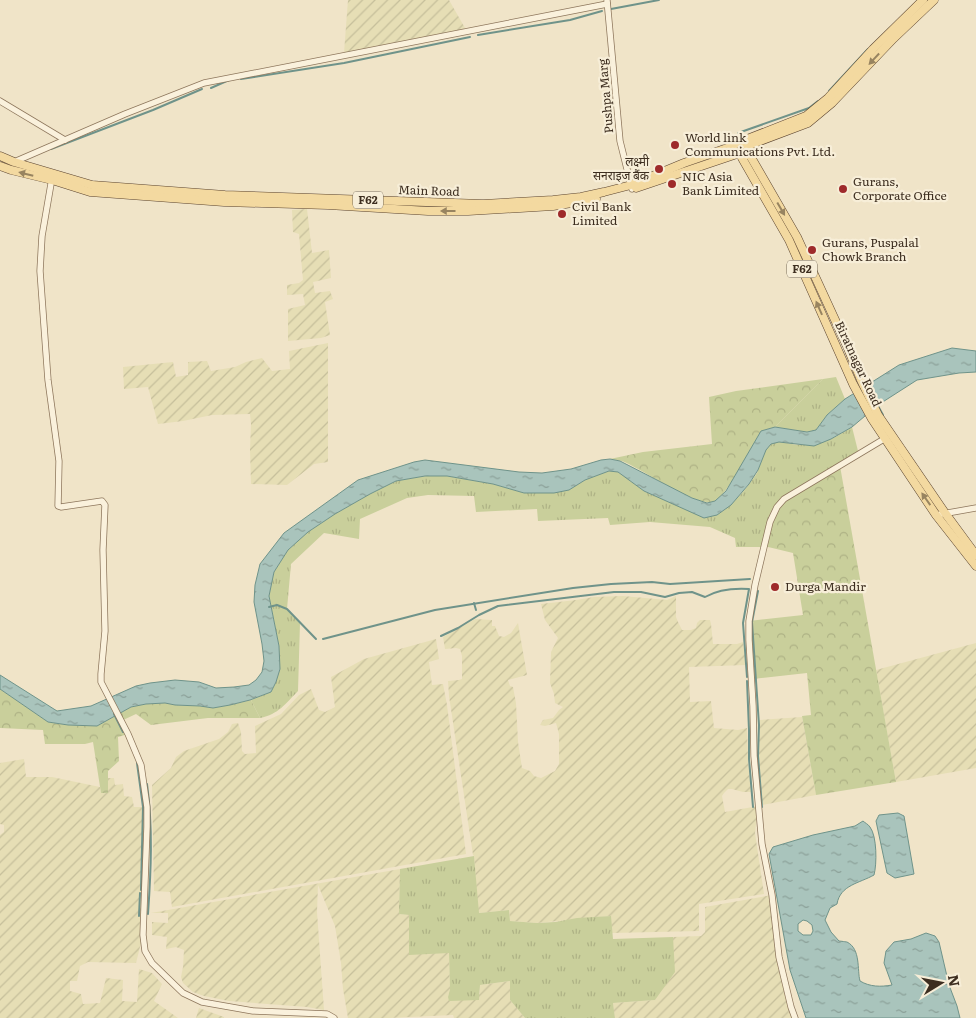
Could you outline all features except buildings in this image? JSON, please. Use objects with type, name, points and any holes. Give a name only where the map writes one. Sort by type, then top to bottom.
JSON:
[{"type":"main road","points":[[741,150],[806,116],[828,98],[872,49],[923,0]]},
{"type":"main road","points":[[741,150],[808,123],[832,103],[894,38],[934,0]]},
{"type":"main road","name":"Main Road","points":[[0,166],[11,170],[92,185],[147,190],[261,197],[483,204],[581,197],[632,187],[692,160],[741,150]]},
{"type":"main road","name":"Biratnagar Road","points":[[741,150],[789,240],[884,439],[936,515],[976,566]]},
{"type":"main road","name":"Main Road","points":[[0,156],[52,177]]},
{"type":"main road","name":"Biratnagar Road","points":[[875,417],[976,556]]},
{"type":"street","points":[[14,162],[125,114],[204,83],[607,2]]},
{"type":"street","name":"Pushpa Marg","points":[[607,2],[620,142],[632,187]]},
{"type":"street","points":[[0,101],[65,140]]},
{"type":"street","points":[[52,177],[42,236],[40,271],[48,380],[59,460],[58,506],[102,501],[104,503],[105,631],[101,674],[105,690],[128,734],[141,765],[147,807],[143,935],[145,951],[152,963],[183,993],[202,1002],[253,1011],[327,1014],[334,1018]]},
{"type":"street","points":[[795,1018],[779,956],[772,896],[761,834],[754,756],[754,714],[749,621],[766,538],[770,522],[777,507],[784,499],[884,439]]},
{"type":"street","points":[[936,515],[976,508]]},
{"type":"shaded area","points":[[348,0],[449,0],[465,28],[460,31],[344,53]]},
{"type":"shaded area","points":[[307,209],[312,253],[329,250],[331,278],[313,282],[315,293],[330,291],[333,299],[325,302],[330,335],[321,338],[288,341],[288,309],[305,305],[303,294],[287,295],[287,285],[299,283],[303,280],[299,234],[293,232],[292,210]]},
{"type":"shaded area","points":[[328,343],[328,462],[314,464],[287,485],[251,484],[250,414],[212,415],[158,424],[148,387],[124,389],[123,367],[173,362],[176,377],[188,375],[188,362],[207,361],[211,371],[235,367],[262,358],[272,371],[290,369],[289,351]]},
{"type":"shaded area","points":[[623,596],[667,600],[676,596],[676,617],[682,630],[696,628],[700,620],[710,620],[713,644],[737,644],[743,642],[746,665],[689,667],[690,702],[711,701],[714,728],[738,730],[747,728],[751,792],[728,789],[722,796],[725,812],[758,806],[755,833],[764,894],[699,904],[699,931],[612,933],[610,916],[537,923],[510,921],[509,910],[478,913],[474,856],[448,681],[462,679],[462,656],[460,649],[445,649],[443,637],[475,619],[492,620],[492,626],[495,626],[499,636],[504,637],[511,633],[518,623],[527,675],[508,680],[510,686],[513,687],[516,703],[518,742],[522,768],[541,778],[555,771],[559,764],[559,734],[556,723],[545,726],[540,725],[543,720],[553,718],[563,707],[555,703],[550,683],[551,652],[558,638],[545,620],[541,604],[594,597]]},
{"type":"shaded area","points":[[436,639],[439,659],[429,662],[432,685],[443,684],[466,854],[172,907],[170,892],[154,891],[152,785],[171,768],[176,757],[184,751],[219,739],[228,732],[232,724],[238,723],[241,732],[242,751],[245,754],[256,753],[255,726],[281,714],[299,695],[311,689],[319,710],[325,712],[335,707],[331,677],[364,659]]},
{"type":"shaded area","points":[[976,643],[976,768],[896,782],[876,670]]},
{"type":"shaded area","points":[[802,717],[816,795],[762,805],[758,757],[759,720]]},
{"type":"shaded area","points":[[24,759],[26,777],[52,777],[100,787],[101,793],[108,792],[108,778],[114,778],[115,785],[123,784],[124,796],[132,797],[134,807],[147,807],[143,935],[136,963],[88,962],[80,966],[77,981],[70,981],[70,991],[81,994],[83,1004],[100,1003],[106,978],[123,980],[122,1001],[137,1002],[139,969],[152,973],[162,984],[154,1001],[178,1018],[0,1018],[0,835],[4,832],[4,825],[0,824],[0,763]]},
{"type":"shaded area","points":[[400,869],[399,914],[409,915],[449,953],[450,989],[448,997],[480,994],[480,985],[510,981],[510,1000],[525,1018],[454,1018],[453,1015],[348,1018],[335,926],[318,885],[317,912],[324,1010],[229,1001],[193,992],[183,983],[181,977],[184,950],[176,947],[166,949],[167,937],[152,935],[152,922],[168,923],[168,913],[151,913]]},
{"type":"shaded area","points":[[772,895],[776,933],[795,1018],[615,1018],[613,1003],[655,1000],[672,946],[673,937],[701,936],[705,932],[705,907]]},
{"type":"shaded area","points":[[199,1008],[224,1017],[224,1018],[196,1018]]},
{"type":"green space","points":[[836,377],[845,399],[827,415],[816,430],[807,432],[775,427],[823,379]]},
{"type":"green space","points":[[823,379],[775,427],[761,431],[733,480],[715,501],[696,500],[631,465],[610,459],[643,452],[712,444],[709,397],[736,391]]},
{"type":"green space","points":[[852,427],[859,455],[784,499],[764,547],[736,547],[735,538],[710,527],[650,522],[610,525],[608,518],[538,521],[537,509],[476,512],[474,496],[428,495],[407,498],[360,519],[359,539],[324,533],[291,564],[287,609],[300,623],[298,691],[277,711],[260,718],[251,700],[271,692],[280,669],[279,646],[269,596],[274,572],[288,550],[308,532],[335,514],[396,481],[425,476],[447,476],[493,484],[524,493],[569,490],[585,480],[609,471],[618,472],[644,491],[672,503],[717,515],[734,501],[748,485],[757,473],[763,454],[770,445],[778,442],[797,445],[816,443],[831,439]]},
{"type":"green space","points":[[840,466],[896,782],[816,795],[802,716],[811,715],[807,673],[752,679],[749,621],[803,615],[793,553],[764,546],[777,507]]},
{"type":"green space","points":[[0,689],[48,722],[68,725],[97,726],[131,707],[165,703],[213,708],[251,700],[260,718],[208,718],[151,725],[136,714],[121,721],[128,734],[118,737],[119,761],[108,771],[108,793],[101,793],[93,742],[85,744],[45,744],[43,730],[0,728]]},
{"type":"green space","points":[[474,856],[479,913],[509,910],[510,921],[537,923],[611,916],[613,939],[673,937],[675,972],[655,1000],[613,1003],[615,1018],[525,1018],[510,1000],[510,981],[480,985],[479,1000],[449,1001],[449,953],[409,955],[409,915],[399,914],[400,869]]},
{"type":"water","points":[[952,348],[976,351],[976,372],[917,380],[878,405],[852,427],[814,446],[779,442],[771,444],[749,484],[731,505],[717,515],[704,518],[644,491],[618,472],[609,471],[585,480],[569,490],[554,493],[524,493],[493,484],[447,476],[425,476],[396,481],[370,494],[308,532],[288,550],[274,572],[269,596],[279,646],[280,669],[271,692],[250,700],[213,708],[165,703],[146,704],[131,707],[97,726],[68,725],[48,722],[0,689],[0,675],[57,711],[91,706],[136,686],[150,683],[175,680],[199,682],[216,688],[249,685],[262,672],[264,661],[254,602],[255,585],[260,564],[284,533],[358,480],[425,460],[519,472],[542,473],[571,469],[610,459],[620,461],[692,498],[707,503],[715,501],[726,491],[761,431],[775,427],[807,432],[816,430],[827,415],[845,399],[899,365]]},
{"type":"water","points":[[898,813],[904,816],[914,874],[895,878],[887,873],[876,821],[879,815]]},
{"type":"water","points":[[863,821],[872,831],[876,850],[874,875],[851,885],[842,893],[837,904],[830,908],[825,920],[831,932],[839,941],[847,942],[855,950],[860,981],[880,986],[892,985],[884,963],[886,951],[894,942],[911,939],[926,933],[935,936],[939,942],[949,985],[960,1018],[806,1018],[790,970],[769,854],[773,847],[813,835],[855,826]],"holes":[[[803,920],[812,925],[813,931],[811,935],[803,935],[798,931],[798,924]]]},
{"type":"waterway","points":[[611,9],[659,0]]},
{"type":"waterway","points":[[478,35],[570,20],[602,11]]},
{"type":"waterway","points":[[241,79],[344,63],[470,37]]},
{"type":"waterway","points":[[829,91],[868,49]]},
{"type":"waterway","points":[[211,88],[229,80]]},
{"type":"waterway","points":[[51,149],[202,89]]},
{"type":"waterway","points":[[738,133],[809,108],[818,101]]},
{"type":"waterway","points":[[877,404],[883,415]]},
{"type":"waterway","points":[[323,639],[435,610],[573,588],[611,584],[652,582],[670,584],[750,579]]},
{"type":"waterway","points":[[441,636],[498,606],[614,592],[641,592],[665,597],[692,592],[705,597],[726,590],[749,589],[743,623],[747,677]]},
{"type":"waterway","points":[[758,591],[752,622],[762,807]]},
{"type":"waterway","points":[[474,603],[476,610]]},
{"type":"waterway","points":[[269,607],[277,605],[287,609],[316,639]]},
{"type":"waterway","points":[[747,681],[749,759],[753,807]]},
{"type":"waterway","points":[[114,714],[123,732]]},
{"type":"waterway","points":[[137,763],[143,807],[141,890]]},
{"type":"waterway","points":[[147,784],[151,849],[148,914]]},
{"type":"waterway","points":[[139,916],[140,893]]},
{"type":"place","name":"World link Communications Pvt. Ltd.","points":[[675,145]]},
{"type":"place","name":"लक्ष्मी सनराइज बैंक","points":[[659,169]]},
{"type":"place","name":"NIC Asia Bank Limited","points":[[672,184]]},
{"type":"place","name":"Gurans, Corporate Office","points":[[843,189]]},
{"type":"place","name":"Civil Bank Limited","points":[[562,214]]},
{"type":"place","name":"Gurans, Puspalal Chowk Branch","points":[[812,250]]},
{"type":"place","name":"Durga Mandir","points":[[775,587]]}]
